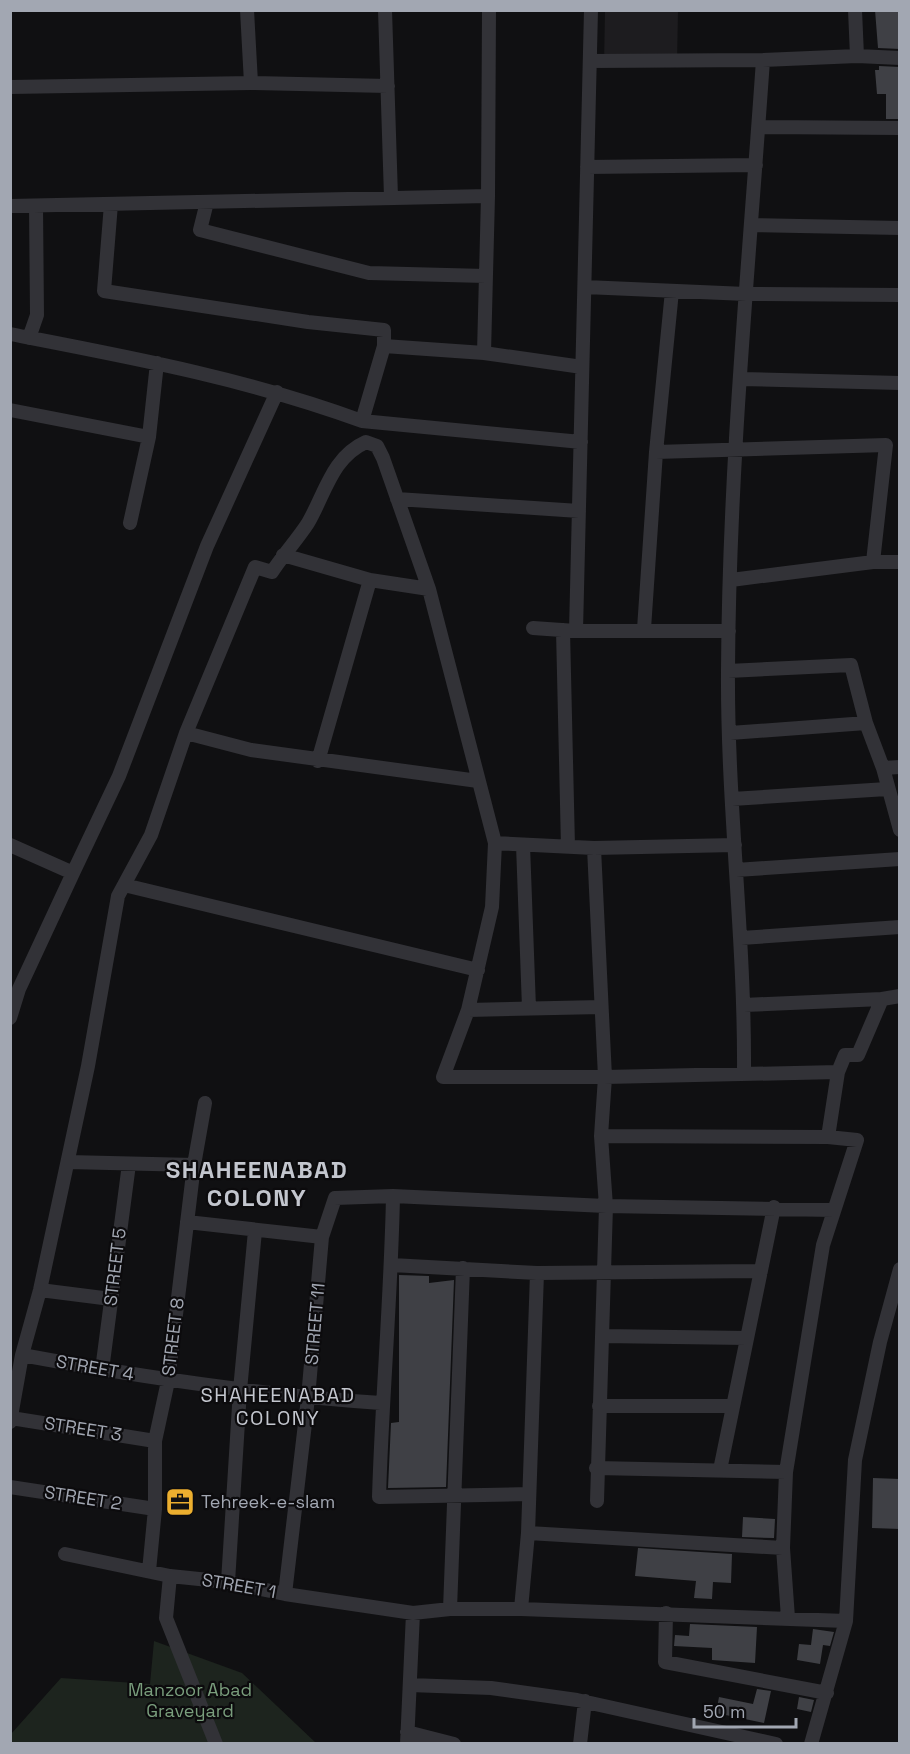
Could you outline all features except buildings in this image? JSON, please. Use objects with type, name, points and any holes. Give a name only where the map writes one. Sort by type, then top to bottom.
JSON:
[{"type":"street","points":[[247,10],[251,84]]},
{"type":"street","points":[[384,10],[391,197]]},
{"type":"street","points":[[484,353],[489,10]]},
{"type":"street","points":[[568,847],[570,630],[579,511],[591,10]]},
{"type":"street","points":[[855,10],[857,56]]},
{"type":"street","points":[[590,61],[763,60],[857,56],[900,58]]},
{"type":"street","points":[[744,1072],[744,1005],[732,799],[728,671],[736,451],[763,60]]},
{"type":"street","points":[[10,87],[251,84],[388,86]]},
{"type":"street","points":[[758,127],[900,128]]},
{"type":"street","points":[[587,167],[756,165]]},
{"type":"street","points":[[10,206],[488,196]]},
{"type":"street","points":[[207,202],[200,230],[369,273],[486,276]]},
{"type":"street","points":[[111,204],[104,291],[308,322],[384,330],[384,346],[362,422]]},
{"type":"street","points":[[29,338],[36,315],[36,206]]},
{"type":"street","points":[[752,225],[900,228]]},
{"type":"street","points":[[585,287],[746,294],[900,295]]},
{"type":"street","points":[[644,629],[656,452],[672,291]]},
{"type":"street","points":[[10,334],[157,363],[277,392],[362,422],[581,442]]},
{"type":"street","points":[[384,346],[484,353],[582,367]]},
{"type":"street","points":[[130,523],[149,437],[157,363]]},
{"type":"street","points":[[741,379],[900,383]]},
{"type":"street","points":[[10,1018],[19,989],[119,776],[207,546],[277,392]]},
{"type":"street","points":[[10,411],[149,437]]},
{"type":"street","points":[[11,1420],[22,1355],[40,1290],[104,987],[118,896],[151,835],[186,733],[255,567],[272,572],[308,523],[331,474],[358,446],[366,442],[376,446],[429,589],[495,843],[492,908],[468,1010],[443,1077],[605,1077],[744,1072],[838,1072]]},
{"type":"street","points":[[656,452],[886,445],[873,562]]},
{"type":"street","points":[[397,500],[579,511]]},
{"type":"street","points":[[283,555],[370,580],[429,589]]},
{"type":"street","points":[[731,580],[873,562],[900,562]]},
{"type":"street","points":[[318,761],[370,580]]},
{"type":"street","points":[[533,627],[570,630],[729,631]]},
{"type":"street","points":[[728,671],[851,665],[866,723],[883,768],[900,830]]},
{"type":"street","points":[[730,733],[866,723]]},
{"type":"street","points":[[186,733],[251,750],[318,761],[478,781]]},
{"type":"street","points":[[883,768],[900,767]]},
{"type":"street","points":[[732,799],[887,789]]},
{"type":"street","points":[[495,843],[594,848],[735,845]]},
{"type":"street","points":[[523,844],[529,1008]]},
{"type":"street","points":[[10,845],[74,873]]},
{"type":"street","points":[[594,848],[605,1077],[601,1136],[606,1206],[596,1468],[597,1502]]},
{"type":"street","points":[[736,870],[900,859]]},
{"type":"street","points":[[124,885],[478,970]]},
{"type":"street","points":[[741,938],[900,927]]},
{"type":"street","points":[[744,1005],[882,999],[900,996]]},
{"type":"street","points":[[828,1137],[838,1072],[845,1055],[858,1055],[882,999]]},
{"type":"street","points":[[468,1010],[602,1006]]},
{"type":"street","name":"STREET 8","points":[[149,1571],[155,1509],[155,1441],[168,1381],[194,1165],[205,1102]]},
{"type":"street","points":[[601,1136],[828,1137],[857,1140],[823,1245],[786,1472],[783,1548],[788,1618]]},
{"type":"street","points":[[68,1162],[194,1165]]},
{"type":"street","name":"STREET 5","points":[[102,1370],[129,1164]]},
{"type":"street","points":[[529,1494],[379,1497],[381,1403],[392,1265],[393,1196],[606,1206],[774,1207],[834,1210]]},
{"type":"street","name":"STREET 11","points":[[285,1594],[308,1398],[322,1237],[334,1198],[393,1196]]},
{"type":"street","points":[[720,1470],[774,1207]]},
{"type":"street","points":[[187,1222],[322,1237]]},
{"type":"street","points":[[228,1582],[240,1390],[255,1231]]},
{"type":"street","points":[[392,1265],[537,1273],[761,1271]]},
{"type":"street","points":[[450,1609],[463,1268]]},
{"type":"street","points":[[811,1743],[846,1621],[855,1460],[880,1342],[900,1269]]},
{"type":"street","points":[[521,1609],[528,1533],[537,1273]]},
{"type":"street","points":[[40,1290],[111,1299]]},
{"type":"street","points":[[602,1336],[747,1338]]},
{"type":"street","name":"STREET 4","points":[[22,1355],[168,1381],[308,1398],[381,1403]]},
{"type":"street","points":[[599,1406],[733,1406]]},
{"type":"street","name":"STREET 3","points":[[11,1420],[155,1441]]},
{"type":"street","points":[[596,1468],[786,1472]]},
{"type":"street","name":"STREET 2","points":[[10,1487],[155,1509]]},
{"type":"street","points":[[528,1533],[783,1548]]},
{"type":"street","name":"STREET 1","points":[[65,1554],[170,1576],[228,1582],[285,1594],[413,1613],[450,1609],[521,1609],[846,1621]]},
{"type":"street","points":[[170,1576],[166,1618],[216,1743]]},
{"type":"street","points":[[413,1613],[407,1738],[454,1743]]},
{"type":"street","points":[[666,1613],[665,1662],[827,1693]]},
{"type":"street","points":[[410,1685],[491,1688],[585,1701],[776,1743]]},
{"type":"street","points":[[580,1743],[585,1701]]},
{"type":"shaded area","points":[[605,11],[678,11],[677,62],[604,65]]},
{"type":"green space","name":"Manzoor Abad Graveyard","points":[[154,1641],[242,1673],[316,1743],[11,1744],[11,1734],[61,1678],[150,1684]]},
{"type":"place","name":"Tehreek-e-slam","points":[[180,1502]]},
{"type":"district","name":"SHAHEENABAD COLONY","points":[[257,1184]]},
{"type":"district","name":"SHAHEENABAD COLONY","points":[[278,1406]]}]
